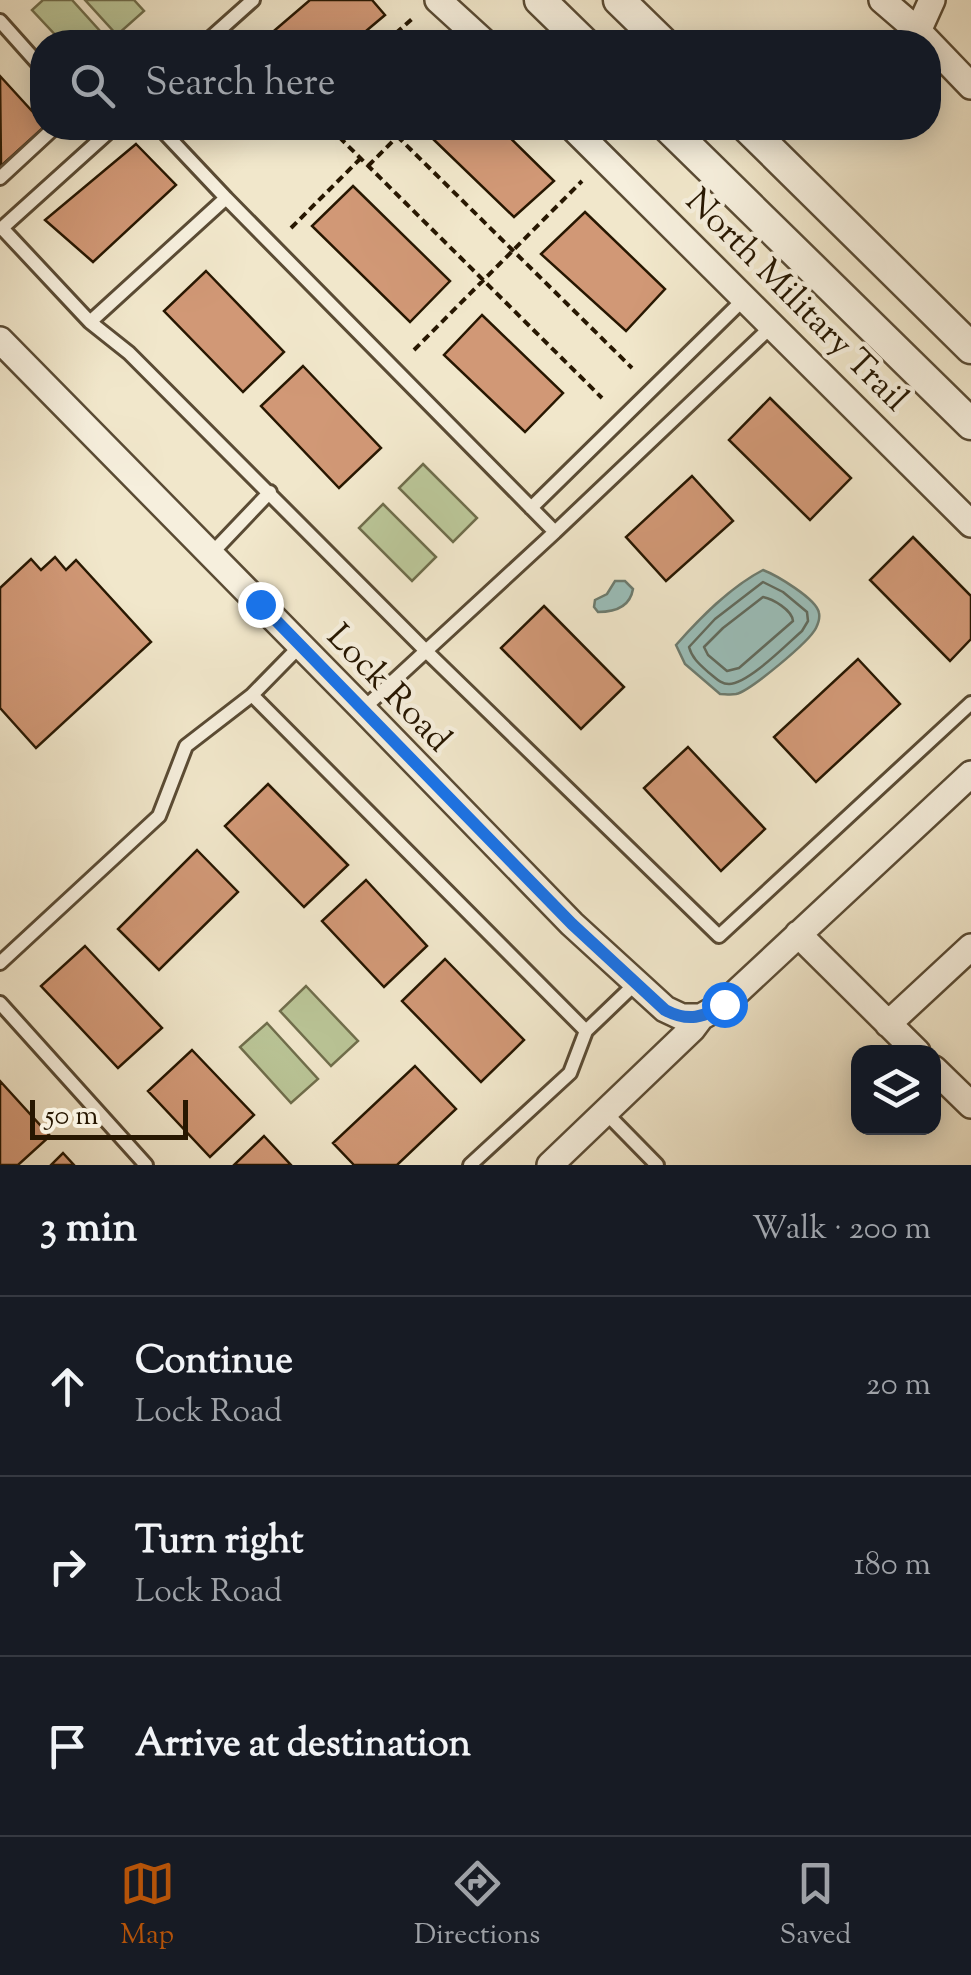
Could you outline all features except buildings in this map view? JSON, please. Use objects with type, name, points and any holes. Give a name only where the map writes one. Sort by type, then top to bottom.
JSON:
[{"type":"street","points":[[438,0],[471,30]]},
{"type":"street","points":[[540,0],[563,30]]},
{"type":"street","points":[[619,0],[650,30]]},
{"type":"street","points":[[882,0],[917,30]]},
{"type":"street","points":[[918,30],[932,0]]},
{"type":"street","points":[[941,55],[971,86]]},
{"type":"street","name":"North Military Trail","points":[[585,140],[971,524]]},
{"type":"street","name":"North Military Trail","points":[[681,140],[971,424]]},
{"type":"street","points":[[760,140],[971,348]]},
{"type":"street","name":"Lock Road","points":[[4,352],[211,554],[572,924],[665,1010],[701,1018]]},
{"type":"street","points":[[550,1165],[701,1018],[724,1004],[971,774]]},
{"type":"street","points":[[798,934],[910,1045]]},
{"type":"street","points":[[888,1024],[971,947]]},
{"type":"street","points":[[941,1075],[971,1105]]},
{"type":"lane","points":[[218,30],[244,3]]},
{"type":"lane","points":[[0,21],[30,55]]},
{"type":"lane","points":[[0,178],[41,140]]},
{"type":"lane","points":[[99,140],[1,227],[90,322],[129,353],[426,651],[719,936],[971,703]]},
{"type":"lane","points":[[171,140],[555,532]]},
{"type":"lane","points":[[90,322],[226,198]]},
{"type":"lane","points":[[530,508],[744,299]]},
{"type":"lane","points":[[363,709],[773,326]]},
{"type":"lane","points":[[211,554],[270,492]]},
{"type":"lane","points":[[0,963],[159,816],[186,746],[252,695],[300,645]]},
{"type":"lane","points":[[252,695],[586,1031]]},
{"type":"lane","points":[[470,1165],[570,1073],[586,1031],[636,983]]},
{"type":"lane","points":[[0,1003],[146,1165]]},
{"type":"lane","points":[[605,1112],[658,1165]]},
{"type":"path","points":[[399,30],[412,18]]},
{"type":"path","points":[[342,140],[602,398]]},
{"type":"path","points":[[368,166],[393,140]]},
{"type":"path","points":[[401,140],[632,368]]},
{"type":"path","points":[[291,228],[361,158]]},
{"type":"path","points":[[414,350],[582,181]]},
{"type":"green space","points":[[43,0],[72,0],[99,30],[51,30],[32,10]]},
{"type":"green space","points":[[85,0],[134,0],[144,11],[123,30],[112,30]]},
{"type":"green space","points":[[423,464],[477,518],[453,542],[399,488]]},
{"type":"green space","points":[[383,504],[436,557],[412,581],[359,528]]},
{"type":"green space","points":[[306,986],[358,1041],[331,1066],[280,1011]]},
{"type":"green space","points":[[267,1023],[318,1079],[291,1103],[240,1047]]},
{"type":"water","points":[[763,570],[786,582],[817,607],[817,625],[803,644],[753,684],[736,694],[720,694],[685,664],[676,645],[727,594]]},
{"type":"water","points":[[615,581],[625,581],[633,589],[629,600],[616,609],[598,612],[595,600],[607,594]]},
{"type":"route","points":[[260,604],[572,924],[665,1010],[682,1017],[701,1018],[724,1004]]}]
